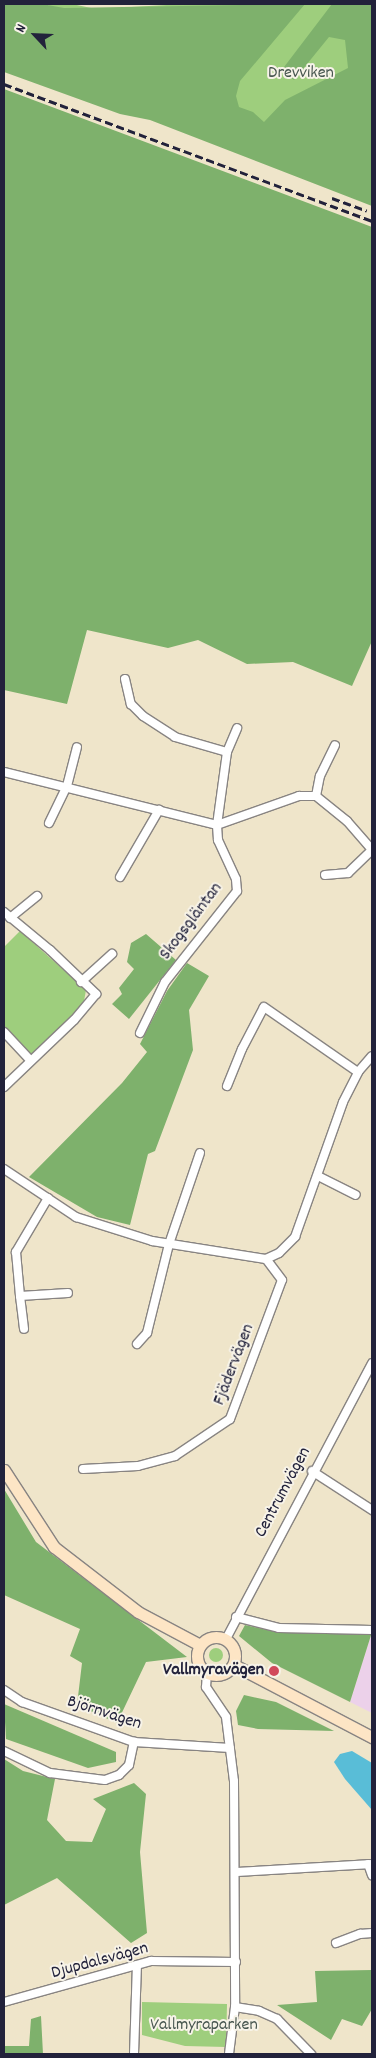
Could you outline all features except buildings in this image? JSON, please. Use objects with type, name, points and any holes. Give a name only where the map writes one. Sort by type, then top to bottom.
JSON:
[{"type":"street","points":[[126,679],[131,704],[144,716],[175,737],[227,752]]},
{"type":"street","points":[[217,825],[227,752],[237,728]]},
{"type":"street","points":[[316,796],[320,776],[335,745]]},
{"type":"street","points":[[49,823],[67,786],[77,747]]},
{"type":"street","points":[[4,772],[67,786],[217,825],[299,796],[316,796],[347,821],[372,850],[348,873],[326,875]]},
{"type":"street","points":[[120,877],[159,810]]},
{"type":"street","name":"Skogsgläntan","points":[[140,1033],[165,982],[237,891],[236,879],[218,840],[217,825]]},
{"type":"street","points":[[4,1087],[30,1060],[74,1020],[96,994],[81,982],[50,950],[7,915],[37,896]]},
{"type":"street","points":[[81,982],[112,954]]},
{"type":"street","points":[[227,1086],[242,1048],[264,1007],[358,1072]]},
{"type":"street","points":[[4,1032],[30,1060]]},
{"type":"street","points":[[4,1169],[76,1217],[169,1244],[266,1259],[279,1253],[295,1237],[343,1102],[358,1072],[372,1056]]},
{"type":"street","points":[[137,1344],[147,1333],[169,1244],[200,1153]]},
{"type":"street","points":[[318,1176],[356,1196]]},
{"type":"street","points":[[24,1329],[16,1252],[48,1198]]},
{"type":"street","name":"Fjädervägen","points":[[83,1469],[138,1466],[175,1456],[230,1418],[282,1280],[266,1259]]},
{"type":"street","points":[[20,1296],[68,1293]]},
{"type":"street","name":"Centrumvägen","points":[[226,1639],[312,1471],[372,1364]]},
{"type":"street","points":[[4,1470],[54,1547],[138,1612],[200,1646]]},
{"type":"street","points":[[312,1471],[372,1510]]},
{"type":"street","points":[[236,1617],[278,1628],[372,1630]]},
{"type":"street","points":[[207,1673],[225,1673],[234,1665],[235,1650],[226,1639],[212,1637],[200,1646],[197,1658],[207,1673],[206,1687],[226,1717],[230,1748],[237,1872],[235,2007],[229,2054]]},
{"type":"street","points":[[234,1665],[372,1737]]},
{"type":"street","name":"Björnvägen","points":[[4,1690],[22,1702],[134,1742],[230,1748]]},
{"type":"street","points":[[4,1751],[50,1773],[106,1780],[119,1775],[129,1765],[134,1742]]},
{"type":"street","points":[[237,1872],[370,1864],[372,1875]]},
{"type":"street","points":[[336,1943],[360,1934],[372,1933]]},
{"type":"street","name":"Djupdalsvägen","points":[[4,2002],[151,1961],[236,1962]]},
{"type":"street","points":[[134,2054],[137,1965]]},
{"type":"street","points":[[235,2007],[259,2011],[277,2018],[311,2054]]},
{"type":"shaded area","points":[[372,1632],[372,1713],[350,1702]]},
{"type":"green space","name":"Drevviken","points":[[4,4],[42,4],[64,8],[305,4],[240,81],[236,96],[239,107],[253,112],[264,122],[285,100],[348,68],[345,40],[329,37],[294,80],[281,71],[332,4],[372,4],[372,206],[150,120],[120,114],[4,72]]},
{"type":"green space","name":"Drevviken","points":[[49,4],[72,4],[96,9],[184,4],[372,4],[372,178],[32,45]]},
{"type":"green space","points":[[4,89],[372,227],[372,641],[352,686],[293,662],[247,664],[198,640],[168,648],[87,630],[67,704],[4,690]]},
{"type":"green space","points":[[20,931],[86,990],[83,1007],[30,1056],[4,1027],[4,947]]},
{"type":"green space","points":[[146,934],[176,960],[129,1019],[112,1004],[122,994],[119,988],[134,969],[127,962],[131,943]]},
{"type":"green space","points":[[187,963],[209,976],[189,1010],[193,1050],[155,1151],[148,1154],[130,1225],[97,1217],[29,1177],[122,1083],[147,1052],[140,1044],[167,991]]},
{"type":"green space","points":[[4,1489],[36,1542],[187,1657],[146,1662],[117,1723],[77,1705],[82,1663],[70,1656],[80,1629],[4,1595]]},
{"type":"green space","points":[[245,1625],[276,1632],[372,1632],[350,1702],[272,1663],[239,1636]]},
{"type":"green space","points":[[213,1648],[219,1648],[223,1655],[219,1662],[213,1662],[209,1658],[209,1652]]},
{"type":"green space","points":[[244,1695],[276,1702],[334,1731],[258,1729],[238,1725],[236,1711]]},
{"type":"green space","points":[[4,1704],[116,1752],[116,1762],[88,1768],[6,1739]]},
{"type":"green space","points":[[4,1759],[23,1771],[55,1779],[47,1820],[66,1841],[92,1842],[106,1809],[93,1799],[134,1783],[146,1794],[140,1852],[147,1933],[131,1943],[57,1878],[4,1905]]},
{"type":"green space","points":[[372,1970],[372,2009],[362,2026],[342,2019],[331,2040],[277,2005],[317,2002],[315,1971]]},
{"type":"green space","name":"Vallmyraparken","points":[[142,2002],[227,2004],[226,2047],[185,2046],[142,2035]]},
{"type":"green space","points":[[41,2016],[43,2054],[4,2054],[4,2046],[29,2046],[31,2019]]},
{"type":"water","points":[[352,1751],[372,1763],[372,1810],[345,1779],[334,1762],[340,1754]]},
{"type":"railway","points":[[4,84],[372,221]]},
{"type":"railway","points":[[332,198],[367,211]]},
{"type":"place","name":"Vallmyravägen","points":[[274,1671]]}]
